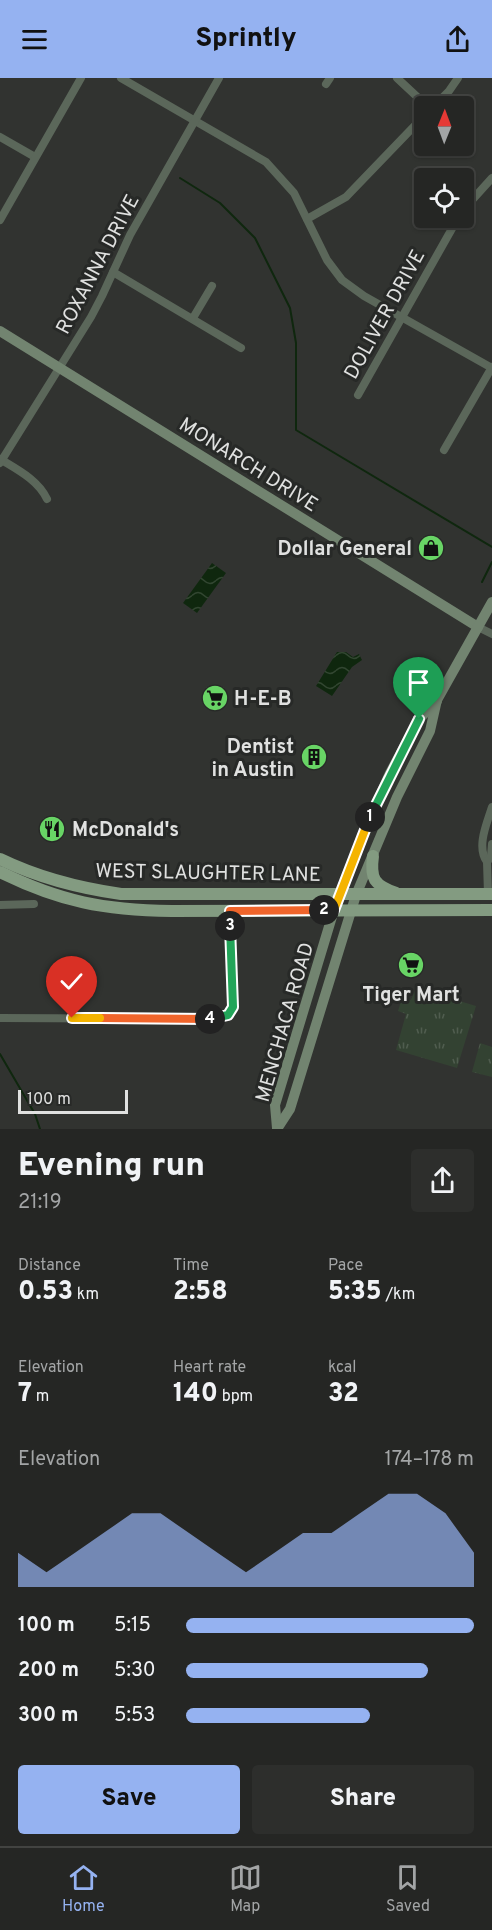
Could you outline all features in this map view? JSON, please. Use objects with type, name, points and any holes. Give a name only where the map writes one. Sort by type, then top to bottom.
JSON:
[{"type":"main road","name":"MONARCH DRIVE","points":[[0,331],[478,627]]},
{"type":"main road","name":"MENCHACA ROAD","points":[[277,1129],[275,1105],[334,910],[367,824],[390,773],[419,719],[437,700],[492,602]]},
{"type":"main road","name":"MENCHACA ROAD","points":[[277,1129],[290,1109],[350,910],[397,797],[430,731],[437,700]]},
{"type":"main road","points":[[373,856],[371,873],[377,883],[400,895]]},
{"type":"main road","name":"WEST SLAUGHTER LANE","points":[[0,859],[37,875],[82,889],[121,894],[490,894]]},
{"type":"main road","name":"WEST SLAUGHTER LANE","points":[[0,872],[36,890],[75,902],[114,908],[230,911],[492,910]]},
{"type":"main road","points":[[144,910],[156,906],[166,895]]},
{"type":"street","points":[[0,220],[81,78]]},
{"type":"street","points":[[121,78],[266,162],[294,193],[327,260],[342,280],[364,296],[492,368],[444,450]]},
{"type":"street","name":"ROXANNA DRIVE","points":[[1,461],[91,317],[130,235],[219,78]]},
{"type":"street","points":[[397,78],[416,96]]},
{"type":"street","points":[[443,96],[458,78]]},
{"type":"street","points":[[306,219],[346,197],[414,126]]},
{"type":"street","points":[[0,137],[35,157]]},
{"type":"street","points":[[474,198],[492,178]]},
{"type":"street","name":"DOLIVER DRIVE","points":[[358,395],[452,228]]},
{"type":"street","points":[[113,272],[241,348]]},
{"type":"street","points":[[193,318],[212,286]]},
{"type":"street","points":[[1,461],[34,481],[43,490],[47,499]]},
{"type":"street","points":[[478,627],[492,634]]},
{"type":"street","points":[[490,894],[487,862],[483,856],[484,831],[492,807]]},
{"type":"street","points":[[487,862],[491,856],[492,844]]},
{"type":"street","points":[[0,905],[34,904]]},
{"type":"street","points":[[0,1018],[216,1019],[228,1015],[233,1007],[234,999],[230,911]]},
{"type":"green space","points":[[416,988],[476,1006],[457,1068],[396,1050],[406,1014],[398,1011],[402,998],[411,1000]]},
{"type":"green space","points":[[480,1043],[492,1047],[492,1077],[472,1072]]},
{"type":"water","points":[[212,563],[226,573],[197,613],[183,603]]},
{"type":"water","points":[[337,652],[346,652],[353,657],[359,654],[362,660],[352,667],[332,696],[316,686]]},
{"type":"waterway","points":[[180,178],[220,203],[255,238],[290,308],[296,343],[296,430],[492,547]]},
{"type":"waterway","points":[[482,582],[492,562]]},
{"type":"waterway","points":[[0,1054],[35,1114],[40,1129]]},
{"type":"place","name":"Dollar General","points":[[431,548]]},
{"type":"place","name":"H-E-B","points":[[215,698]]},
{"type":"place","name":"Dentist in Austin","points":[[314,757]]},
{"type":"place","name":"McDonald's","points":[[52,829]]},
{"type":"place","name":"Tiger Mart","points":[[411,965]]},
{"type":"route","points":[[72,1018],[216,1019],[228,1015],[233,1007],[234,999],[230,911],[334,910],[371,814],[419,719]]}]
